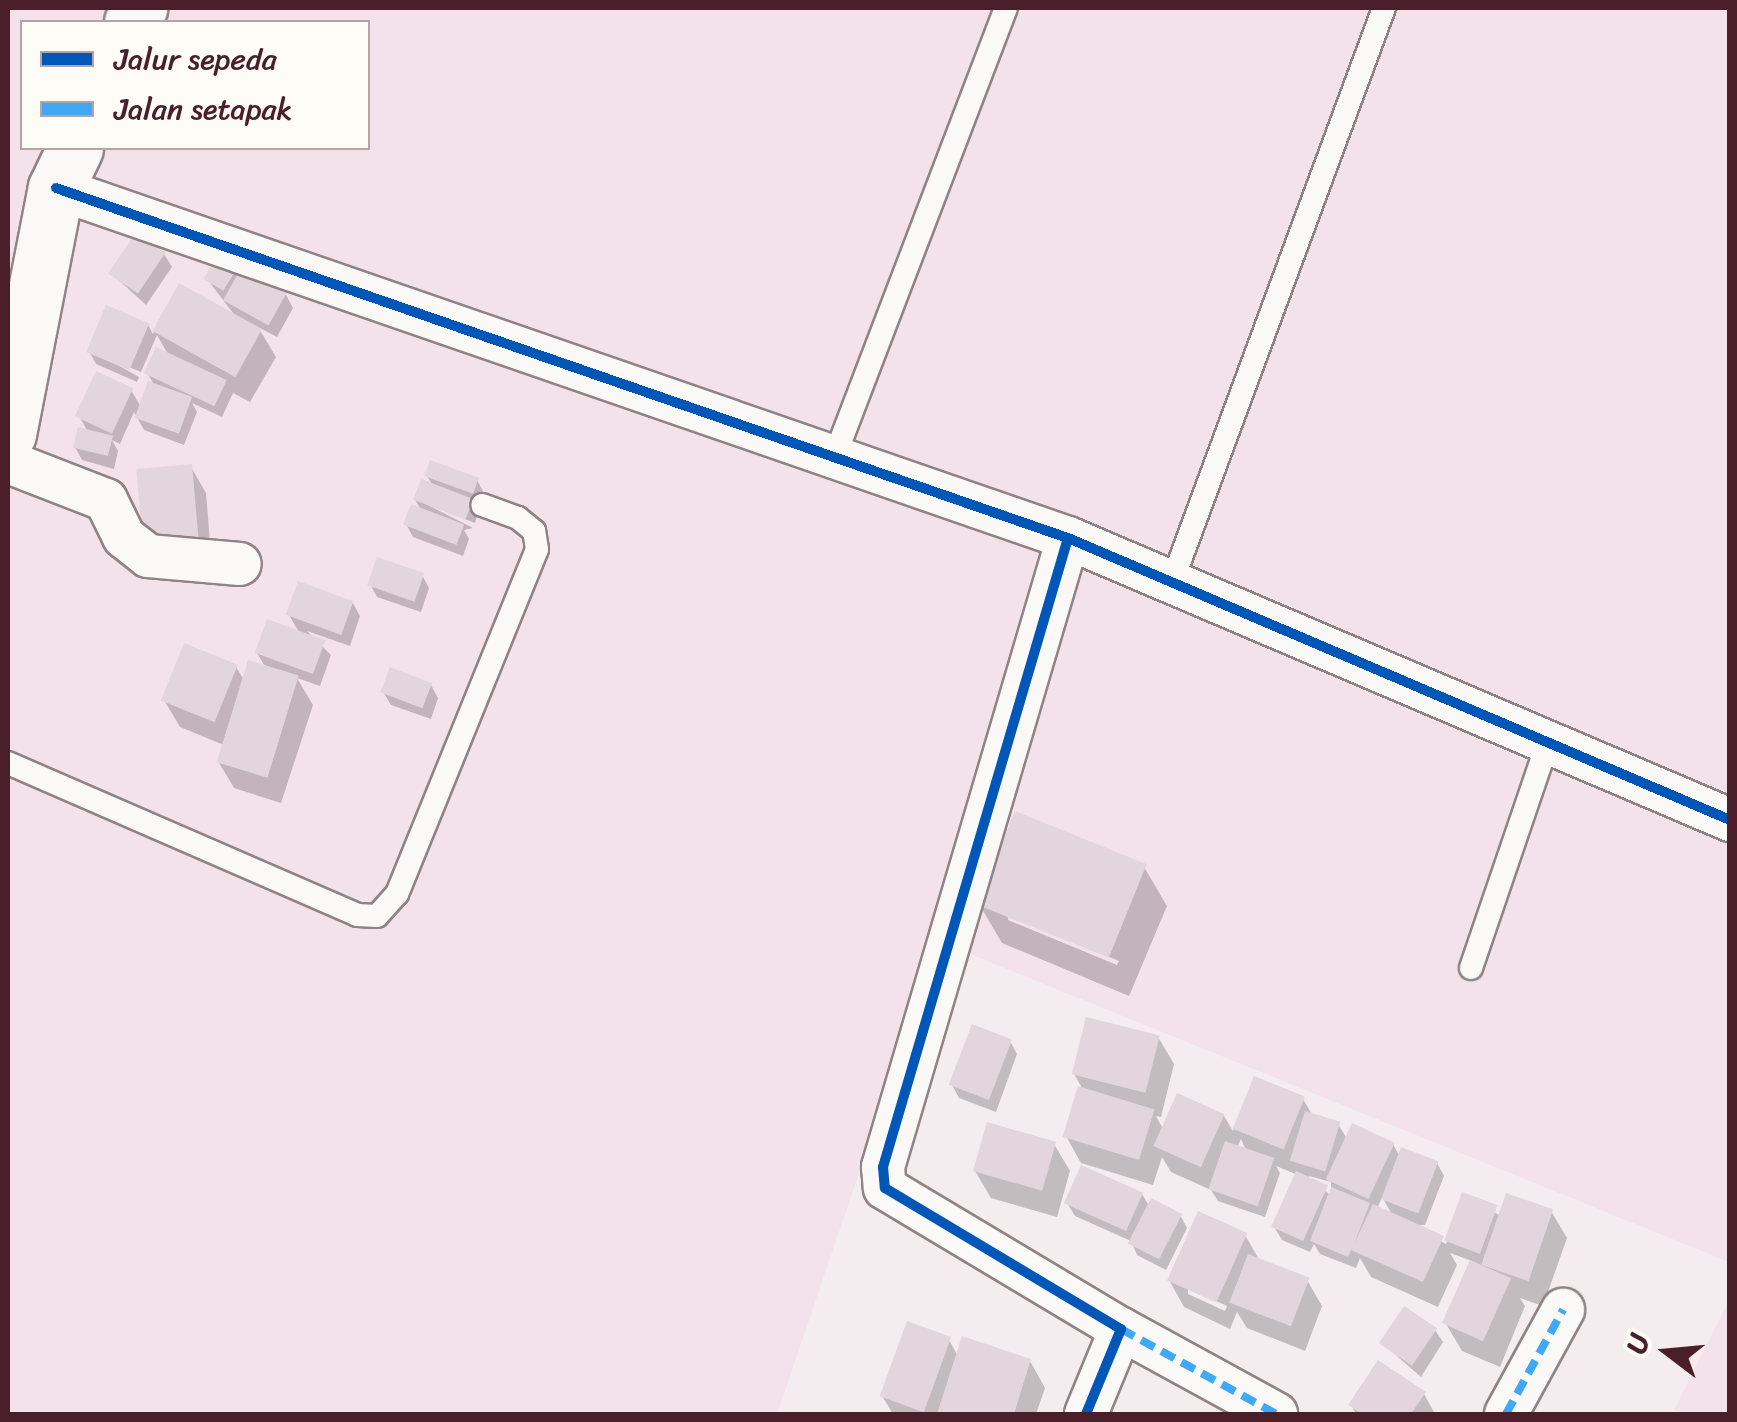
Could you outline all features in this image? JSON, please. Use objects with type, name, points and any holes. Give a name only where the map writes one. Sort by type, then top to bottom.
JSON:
[{"type":"street","points":[[8,434],[66,168],[1068,538],[1730,820]]},
{"type":"street","points":[[8,462],[106,500],[124,537],[148,556],[240,564]]},
{"type":"street","points":[[1068,538],[883,1167],[885,1188],[1121,1329],[1276,1414]]},
{"type":"street","points":[[1506,1414],[1563,1310]]},
{"type":"street","points":[[1086,1414],[1121,1329]]},
{"type":"lane","points":[[836,453],[1006,8]]},
{"type":"lane","points":[[1172,582],[1384,8]]},
{"type":"lane","points":[[8,762],[357,916],[377,916],[397,894],[537,548],[534,531],[482,505]]},
{"type":"lane","points":[[1472,968],[1547,744]]},
{"type":"shaded area","points":[[8,8],[1729,8],[1729,1262],[938,941],[777,1414],[8,1414]]},
{"type":"shaded area","points":[[1729,1300],[1729,1414],[1683,1414],[1674,1410]]},
{"type":"building","points":[[136,232],[166,252],[138,294],[108,273]]},
{"type":"building","points":[[218,255],[238,267],[223,291],[204,279]]},
{"type":"building","points":[[241,268],[286,293],[269,326],[223,300]]},
{"type":"building","points":[[179,283],[262,329],[235,377],[152,331]]},
{"type":"building","points":[[106,305],[149,323],[129,370],[86,352]]},
{"type":"building","points":[[156,347],[227,380],[214,406],[144,373]]},
{"type":"building","points":[[96,371],[133,388],[112,434],[75,416]]},
{"type":"building","points":[[148,381],[192,397],[179,434],[135,418]]},
{"type":"building","points":[[78,427],[113,436],[108,456],[73,447]]},
{"type":"building","points":[[430,460],[479,478],[473,494],[424,476]]},
{"type":"building","points":[[192,464],[199,540],[143,545],[136,469]]},
{"type":"building","points":[[421,479],[473,499],[465,520],[413,500]]},
{"type":"building","points":[[411,504],[464,524],[456,545],[403,525]]},
{"type":"building","points":[[377,557],[424,573],[415,602],[367,585]]},
{"type":"building","points":[[298,581],[353,601],[341,635],[286,615]]},
{"type":"building","points":[[267,619],[325,640],[313,674],[255,653]]},
{"type":"building","points":[[184,643],[238,665],[215,722],[161,700]]},
{"type":"building","points":[[248,660],[299,675],[267,778],[217,762]]},
{"type":"building","points":[[390,667],[432,683],[422,708],[380,692]]},
{"type":"building","points":[[1015,811],[1147,864],[1109,958],[977,905]]},
{"type":"building","points":[[1086,1017],[1160,1035],[1145,1093],[1072,1074]]},
{"type":"building","points":[[972,1024],[1012,1039],[989,1100],[949,1085]]},
{"type":"building","points":[[1254,1076],[1305,1097],[1284,1149],[1233,1129]]},
{"type":"building","points":[[1078,1086],[1155,1109],[1139,1160],[1063,1137]]},
{"type":"building","points":[[1177,1093],[1225,1114],[1201,1167],[1153,1146]]},
{"type":"building","points":[[1305,1111],[1340,1122],[1325,1172],[1290,1161]]},
{"type":"building","points":[[987,1122],[1056,1142],[1042,1191],[973,1171]]},
{"type":"building","points":[[1352,1123],[1395,1143],[1368,1199],[1326,1179]]},
{"type":"building","points":[[1225,1141],[1274,1158],[1258,1206],[1208,1189]]},
{"type":"building","points":[[1401,1147],[1438,1161],[1418,1214],[1381,1199]]},
{"type":"building","points":[[1081,1165],[1143,1193],[1126,1231],[1064,1203]]},
{"type":"building","points":[[1296,1171],[1328,1185],[1303,1241],[1271,1227]]},
{"type":"building","points":[[1331,1187],[1370,1203],[1354,1244],[1373,1204],[1444,1236],[1423,1282],[1351,1250],[1348,1257],[1310,1241]]},
{"type":"building","points":[[1462,1192],[1498,1205],[1480,1254],[1444,1241]]},
{"type":"building","points":[[1506,1193],[1553,1209],[1529,1281],[1481,1265]]},
{"type":"building","points":[[1151,1198],[1182,1214],[1159,1259],[1128,1243]]},
{"type":"building","points":[[1198,1211],[1247,1233],[1216,1302],[1167,1280]]},
{"type":"building","points":[[1248,1254],[1310,1278],[1291,1326],[1229,1303]]},
{"type":"building","points":[[1470,1260],[1511,1278],[1483,1341],[1442,1323]]},
{"type":"building","points":[[1404,1306],[1437,1328],[1412,1366],[1379,1343]]},
{"type":"building","points":[[907,1321],[951,1337],[924,1412],[880,1396]]},
{"type":"building","points":[[962,1336],[1031,1359],[1014,1414],[937,1414]]},
{"type":"building","points":[[1378,1360],[1426,1392],[1411,1414],[1362,1414],[1348,1405]]},
{"type":"marked path","points":[[1506,1414],[1563,1310]]},
{"type":"marked path","points":[[1121,1329],[1276,1414]]},
{"type":"cycle path","points":[[56,188],[1068,538],[1730,820]]},
{"type":"cycle path","points":[[1068,538],[883,1167],[885,1188],[1121,1329],[1086,1414]]}]
